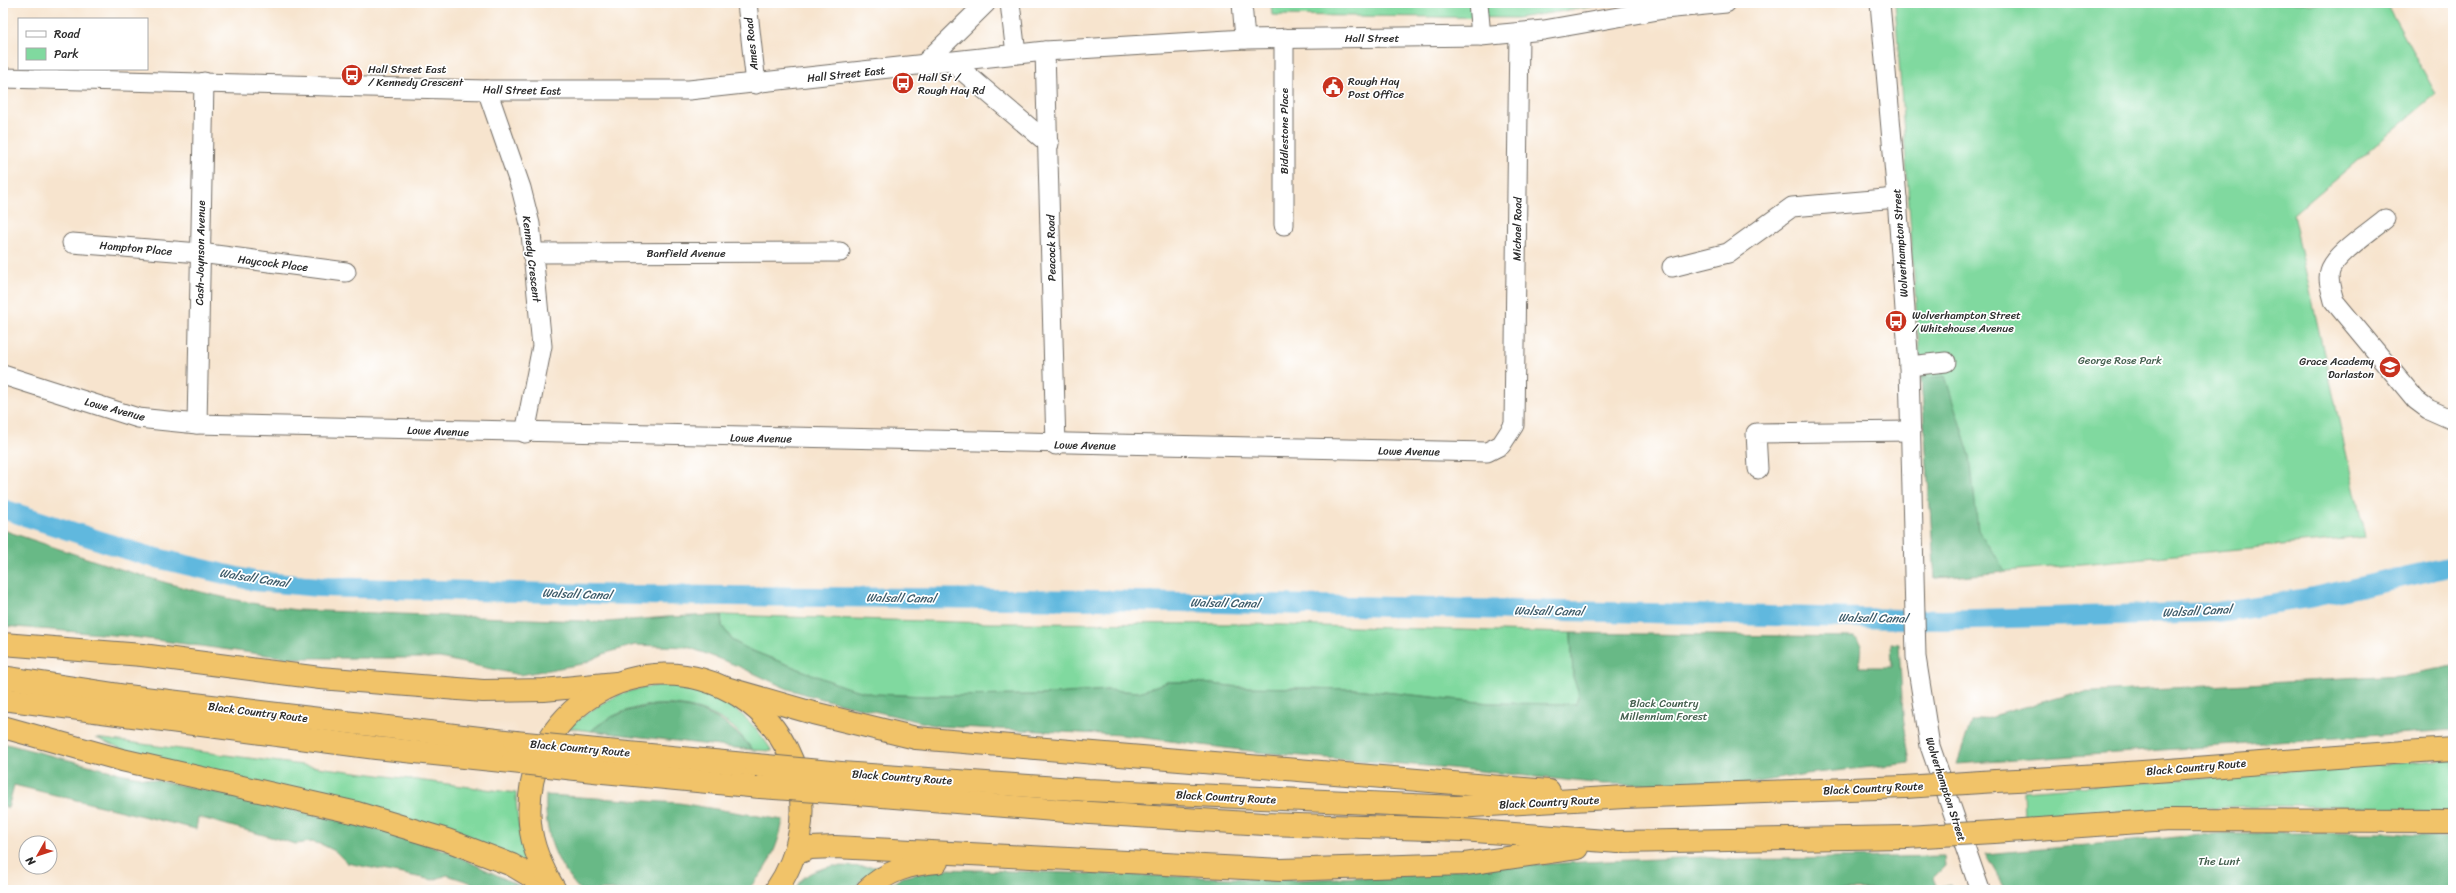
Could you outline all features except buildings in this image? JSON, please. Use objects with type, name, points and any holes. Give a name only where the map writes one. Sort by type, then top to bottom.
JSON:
[{"type":"highway","points":[[3,644],[142,655],[320,678],[483,692],[544,690],[616,683],[648,675],[669,674],[703,679],[726,688],[812,713],[916,738],[1626,797]]},
{"type":"highway","name":"Black Country Route","points":[[3,677],[513,752],[605,761],[760,787],[843,783],[1111,791],[1458,807],[1626,797],[1904,787],[2091,776],[2302,758],[2453,749]]},
{"type":"highway","points":[[554,890],[537,857],[530,824],[530,789],[537,764],[555,730],[569,714],[594,694],[616,683]]},
{"type":"highway","points":[[726,688],[761,714],[776,731],[793,763],[798,781],[801,807],[799,837],[785,876]]},
{"type":"highway","name":"Black Country Route","points":[[3,699],[376,748],[513,752]]},
{"type":"highway","points":[[3,726],[122,760],[357,813],[439,837],[512,865],[554,890]]},
{"type":"highway","name":"Black Country Route","points":[[605,761],[756,765],[843,783],[1090,813],[1264,824],[1462,830],[1618,842],[1906,837],[2169,820],[2453,821]]},
{"type":"highway","points":[[785,876],[810,848],[835,846],[998,857],[1281,870],[1465,864],[1618,842]]},
{"type":"highway","points":[[868,890],[891,872],[917,863],[998,857]]},
{"type":"street","name":"Ames Road","points":[[747,3],[756,84]]},
{"type":"street","points":[[924,65],[986,3]]},
{"type":"street","points":[[1010,3],[1016,54]]},
{"type":"street","points":[[1242,3],[1245,39]]},
{"type":"street","points":[[1478,3],[1481,36]]},
{"type":"street","name":"Hall Street","points":[[1016,54],[1245,39],[1481,36],[1519,33],[1664,6],[1726,3]]},
{"type":"street","name":"Wolverhampton Street","points":[[1880,3],[1898,198],[1908,366],[1911,431],[1916,657],[1930,746],[1980,890]]},
{"type":"street","name":"Michael Road","points":[[1514,425],[1519,33]]},
{"type":"street","name":"Biddlestone Place","points":[[1284,38],[1284,225]]},
{"type":"street","name":"Peacock Road","points":[[1045,51],[1049,144],[1056,445]]},
{"type":"street","name":"Hall Street East","points":[[3,78],[487,90],[689,90],[756,84],[1016,54]]},
{"type":"street","points":[[952,62],[1049,144]]},
{"type":"street","name":"Cash-Joynson Avenue","points":[[197,424],[204,82]]},
{"type":"street","name":"Kennedy Crescent","points":[[487,90],[521,188],[530,224],[542,346],[525,433]]},
{"type":"street","points":[[1672,267],[1728,253],[1792,207],[1898,198]]},
{"type":"street","points":[[2384,219],[2337,259],[2333,265],[2330,270],[2329,283],[2334,301],[2416,400],[2428,409],[2453,420]]},
{"type":"street","name":"Hampton Place","points":[[72,243],[200,253]]},
{"type":"street","name":"Banfield Avenue","points":[[533,253],[840,252]]},
{"type":"street","name":"Haycock Place","points":[[200,253],[346,272]]},
{"type":"street","points":[[1908,366],[1946,362]]},
{"type":"street","name":"Lowe Avenue","points":[[3,375],[138,418],[197,424],[1056,445],[1487,452],[1501,445],[1514,425]]},
{"type":"street","points":[[1758,469],[1756,433],[1911,431]]},
{"type":"green space","points":[[1271,3],[1618,3],[1517,18],[1272,15]]},
{"type":"green space","name":"George Rose Park","points":[[1895,3],[2386,3],[2436,94],[2293,215],[2365,537],[1935,578]]},
{"type":"green space","points":[[1945,376],[1970,456],[1978,530],[2006,572],[1935,578],[1921,378]]},
{"type":"green space","name":"Black Country Millennium Forest","points":[[3,530],[148,578],[222,597],[297,610],[607,622],[667,617],[721,615],[722,626],[733,641],[750,650],[845,687],[873,694],[927,696],[1041,695],[1107,690],[1139,692],[1167,682],[1193,682],[1240,687],[1355,689],[1489,703],[1576,704],[1579,693],[1573,677],[1571,633],[1855,637],[1861,645],[1859,667],[1892,667],[1891,643],[1899,644],[1903,716],[1910,763],[1806,774],[1741,785],[1603,784],[1451,768],[1265,753],[1122,735],[938,726],[818,698],[788,689],[738,666],[688,647],[635,645],[606,653],[582,664],[520,675],[440,658],[289,658],[126,636],[3,626]]},
{"type":"green space","points":[[721,615],[990,623],[1247,624],[1571,633],[1573,677],[1579,693],[1576,704],[1489,703],[1355,689],[1240,687],[1193,682],[1167,682],[1139,692],[1107,690],[1041,695],[927,696],[873,694],[845,687],[750,650],[733,641],[722,626]]},
{"type":"green space","points":[[2453,666],[2453,730],[1957,764],[1971,722],[2075,693],[2400,676]]},
{"type":"green space","points":[[667,685],[700,692],[728,704],[751,724],[762,736],[772,751],[753,750],[733,727],[717,717],[699,710],[680,706],[661,705],[642,707],[624,712],[607,720],[591,731],[568,728],[602,703],[624,693],[637,689]]},
{"type":"green space","points":[[660,705],[688,708],[701,711],[712,716],[733,730],[753,750],[591,731],[607,720],[624,712]]},
{"type":"green space","points":[[96,738],[516,793],[520,832],[534,869],[141,757]]},
{"type":"green space","points":[[3,743],[119,773],[230,795],[390,832],[447,851],[528,890],[494,890],[447,875],[433,880],[347,863],[335,851],[323,845],[312,842],[296,844],[198,817],[196,829],[14,785],[8,808],[3,806]]},
{"type":"green space","points":[[2453,759],[2453,814],[2335,806],[2250,806],[2024,817],[2023,791]]},
{"type":"green space","points":[[546,795],[679,803],[783,820],[778,840],[771,858],[754,883],[747,890],[580,890],[563,869],[552,846],[547,822]]},
{"type":"green space","name":"The Lunt","points":[[2224,833],[2391,833],[2453,838],[2453,890],[2006,890],[1985,854]]},
{"type":"green space","points":[[1944,856],[1945,866],[1933,878],[1937,888],[1950,884],[1953,890],[884,890],[902,877],[943,869],[1294,880],[1410,875],[1469,868],[1703,857],[1733,860]]},
{"type":"green space","points":[[834,866],[880,867],[862,879],[853,890],[795,890],[798,884],[806,876],[817,870]]},
{"type":"waterway","name":"Walsall Canal","points":[[3,509],[144,555],[254,581],[319,587],[631,595],[1097,600],[1941,620],[2218,612],[2314,597],[2453,566]]},
{"type":"place","name":"Hall Street East / Kennedy Crescent","points":[[352,75]]},
{"type":"place","name":"Hall St / Rough Hay Rd","points":[[903,83]]},
{"type":"place","name":"Rough Hay Post Office","points":[[1333,87]]},
{"type":"place","name":"Wolverhampton Street / Whitehouse Avenue","points":[[1896,321]]},
{"type":"place","name":"Grace Academy Darlaston","points":[[2390,367]]}]
